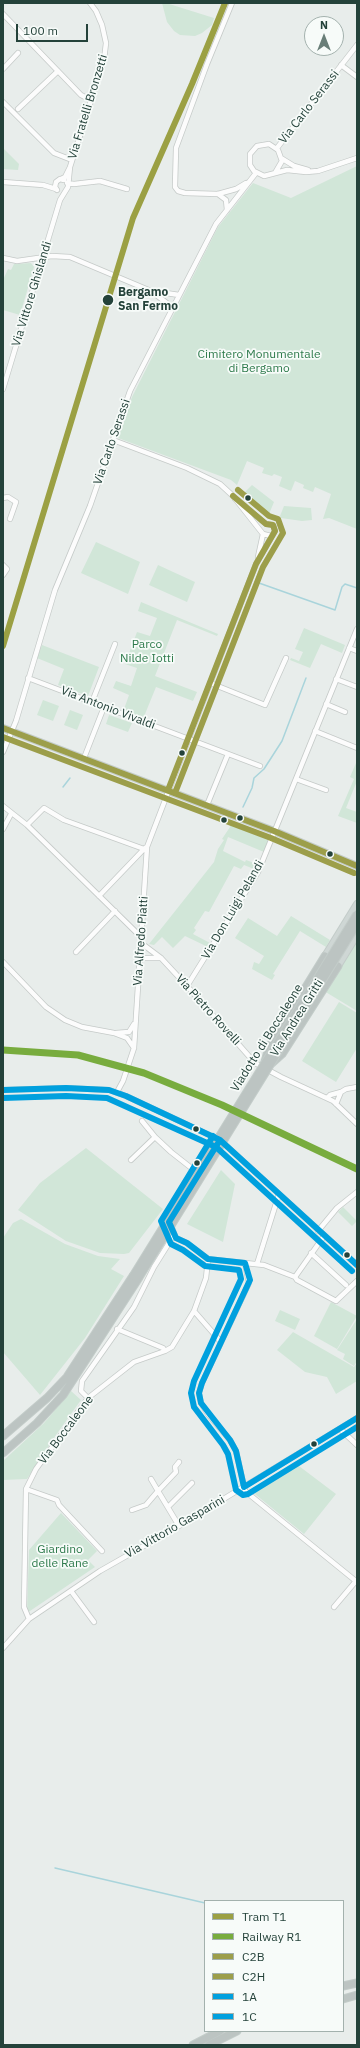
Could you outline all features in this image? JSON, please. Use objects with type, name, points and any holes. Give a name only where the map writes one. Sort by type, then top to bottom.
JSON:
[{"type":"highway","name":"Viadotto di Boccaleone","points":[[135,1278],[266,1066],[357,914]]},
{"type":"highway","name":"Viadotto di Boccaleone","points":[[266,1066],[357,924]]},
{"type":"highway","points":[[266,1066],[269,1046],[325,956]]},
{"type":"highway","points":[[266,1066],[282,1054],[338,966]]},
{"type":"highway","points":[[3,1436],[46,1398],[67,1377],[135,1278]]},
{"type":"highway","points":[[3,1453],[38,1423],[62,1395],[135,1278]]},
{"type":"highway","points":[[344,1986],[357,1983]]},
{"type":"highway","points":[[344,1994],[357,1991]]},
{"type":"highway","points":[[344,1999],[357,1995]]},
{"type":"highway","points":[[193,2045],[218,2032]]},
{"type":"highway","points":[[209,2045],[235,2032]]},
{"type":"main road","points":[[3,728],[274,831],[357,866]]},
{"type":"main road","name":"Via Andrea Gritti","points":[[325,956],[357,904]]},
{"type":"main road","name":"Via Andrea Gritti","points":[[349,936],[357,924]]},
{"type":"main road","points":[[338,966],[357,935]]},
{"type":"main road","points":[[349,936],[350,946]]},
{"type":"street","name":"Via Fratelli Bronzetti","points":[[61,179],[65,177],[70,167],[104,60],[106,43],[96,11],[90,3]]},
{"type":"street","points":[[232,3],[207,64],[176,148],[175,187],[178,191],[185,193],[218,194],[236,189],[249,182]]},
{"type":"street","points":[[3,14],[85,98],[91,100]]},
{"type":"street","name":"Via Carlo Serassi","points":[[277,148],[357,45]]},
{"type":"street","points":[[3,69],[18,53]]},
{"type":"street","name":"Via Carlo Serassi","points":[[342,65],[357,77]]},
{"type":"street","points":[[18,109],[58,71]]},
{"type":"street","points":[[3,102],[54,153],[72,160]]},
{"type":"street","name":"Via Carlo Serassi","points":[[12,732],[55,590],[88,513],[130,391],[213,229],[256,173],[250,162],[253,150],[264,144],[277,148]]},
{"type":"street","name":"Via Carlo Serassi","points":[[275,173],[280,166],[281,158],[277,148]]},
{"type":"street","name":"Via Carlo Serassi","points":[[281,158],[294,166],[318,171]]},
{"type":"street","points":[[256,173],[267,176],[287,170],[306,172],[318,171],[357,158]]},
{"type":"street","name":"Via Fratelli Bronzetti","points":[[66,190],[70,167]]},
{"type":"street","points":[[43,185],[56,182],[61,179],[74,184],[100,181],[127,189]]},
{"type":"street","points":[[3,182],[43,185],[57,190],[66,190],[74,184]]},
{"type":"street","points":[[56,182],[60,200]]},
{"type":"street","name":"Via Vittore Ghislandi","points":[[3,389],[60,200],[66,190]]},
{"type":"street","points":[[218,194],[226,200],[227,210]]},
{"type":"street","points":[[3,258],[17,261],[62,255],[70,256],[151,291],[172,307]]},
{"type":"street","points":[[151,291],[179,295]]},
{"type":"street","points":[[113,440],[214,480],[266,524],[271,524],[275,531],[256,564]]},
{"type":"street","points":[[3,498],[8,497],[16,502],[10,519]]},
{"type":"street","points":[[234,497],[249,518],[262,532],[271,536]]},
{"type":"street","points":[[256,564],[262,532],[266,524]]},
{"type":"street","name":"Via Alfredo Piatti","points":[[117,1092],[123,1081],[134,1048],[145,848],[256,564]]},
{"type":"street","points":[[3,565],[7,569],[3,575]]},
{"type":"street","name":"Via Don Luigi Pelandi","points":[[187,986],[258,872],[357,629]]},
{"type":"street","points":[[92,702],[115,644]]},
{"type":"street","points":[[349,648],[357,651]]},
{"type":"street","points":[[210,684],[265,705],[286,658]]},
{"type":"street","name":"Via Antonio Vivaldi","points":[[28,678],[260,766]]},
{"type":"street","points":[[336,679],[357,687]]},
{"type":"street","points":[[326,704],[345,712]]},
{"type":"street","points":[[84,758],[104,707]]},
{"type":"street","points":[[315,731],[357,748]]},
{"type":"street","points":[[3,752],[12,732]]},
{"type":"street","points":[[207,805],[228,754]]},
{"type":"street","points":[[296,779],[326,790]]},
{"type":"street","name":"Via Pietro Rovelli","points":[[3,806],[11,814],[27,825],[114,911],[141,940],[161,958],[255,1063],[266,1066],[327,1098],[336,1104],[357,1124]]},
{"type":"street","points":[[27,825],[45,808],[64,820],[145,848],[99,896]]},
{"type":"street","points":[[3,829],[11,814]]},
{"type":"street","points":[[76,952],[114,911]]},
{"type":"street","name":"Via Andrea Gritti","points":[[266,1066],[349,936]]},
{"type":"street","name":"Via Andrea Gritti","points":[[266,1066],[327,966],[325,956]]},
{"type":"street","points":[[140,958],[161,958]]},
{"type":"street","points":[[3,962],[46,1007],[65,1020],[82,1027],[114,1033],[127,1038],[134,1048]]},
{"type":"street","name":"Via Andrea Gritti","points":[[329,967],[338,966]]},
{"type":"street","points":[[114,1033],[129,1032],[135,1024]]},
{"type":"street","points":[[327,1098],[330,1095],[346,1089],[357,1087]]},
{"type":"street","points":[[3,1090],[66,1088],[117,1092],[220,1140],[357,1265]]},
{"type":"street","points":[[336,1104],[341,1092]]},
{"type":"street","points":[[142,1121],[155,1137],[171,1152],[199,1174]]},
{"type":"street","points":[[131,1160],[155,1137]]},
{"type":"street","points":[[220,1140],[169,1222],[174,1235],[208,1259],[264,1264],[294,1276],[297,1280],[336,1301],[357,1281]]},
{"type":"street","points":[[318,1230],[337,1208],[356,1193]]},
{"type":"street","points":[[257,1264],[279,1194]]},
{"type":"street","points":[[88,1398],[81,1391],[80,1384],[117,1329],[134,1307],[154,1267],[174,1235]]},
{"type":"street","points":[[294,1276],[324,1236]]},
{"type":"street","points":[[311,1253],[346,1285]]},
{"type":"street","name":"Via Boccaleone","points":[[29,1619],[24,1607],[26,1488],[36,1469],[88,1398],[134,1362],[172,1347],[194,1311],[206,1278],[208,1259]]},
{"type":"street","points":[[245,1263],[250,1280],[249,1285],[200,1389],[200,1400],[205,1410],[230,1440],[236,1451],[245,1491],[356,1582],[334,1607]]},
{"type":"street","points":[[194,1311],[221,1342]]},
{"type":"street","points":[[117,1329],[163,1348],[165,1351]]},
{"type":"street","name":"Via Vittorio Gasparini","points":[[3,1648],[29,1619],[112,1564],[179,1526],[357,1418]]},
{"type":"street","points":[[340,1429],[357,1445]]},
{"type":"street","points":[[132,1510],[146,1504],[176,1472],[175,1467],[179,1462]]},
{"type":"street","points":[[151,1479],[179,1526]]},
{"type":"street","points":[[168,1507],[192,1483]]},
{"type":"street","points":[[26,1488],[57,1500],[59,1505],[102,1551]]},
{"type":"street","points":[[71,1591],[94,1622]]},
{"type":"green space","points":[[162,3],[214,18],[212,25],[202,33],[195,36],[180,35],[174,31],[167,22]]},
{"type":"green space","points":[[3,148],[19,164],[18,170],[3,169]]},
{"type":"green space","name":"Cimitero Monumentale di Bergamo","points":[[357,166],[357,529],[329,518],[323,519],[331,494],[315,487],[313,492],[303,488],[304,485],[295,481],[291,491],[279,486],[282,477],[274,474],[272,476],[262,473],[264,468],[247,461],[237,485],[231,480],[118,438],[132,397],[218,227],[253,183],[291,198]]},
{"type":"green space","points":[[31,263],[34,267],[20,315],[3,310],[3,280],[8,269],[11,270],[14,264]]},
{"type":"green space","points":[[252,485],[274,502],[269,514],[259,508],[244,493]]},
{"type":"green space","points":[[284,506],[311,508],[312,520],[302,521],[281,518],[280,516]]},
{"type":"green space","points":[[96,542],[140,562],[128,594],[81,573]]},
{"type":"green space","points":[[158,565],[195,582],[187,602],[149,585]]},
{"type":"green space","name":"Parco Nilde Iotti","points":[[141,602],[218,634],[217,636],[177,620],[155,676],[197,692],[193,701],[156,687],[143,719],[123,712],[129,695],[113,688],[116,681],[131,686],[137,668],[125,664],[137,632],[150,636],[157,618],[138,611]]},
{"type":"green space","points":[[304,628],[345,645],[342,653],[321,644],[310,668],[290,660],[291,658],[299,661],[303,652],[295,649]]},
{"type":"green space","points":[[42,645],[99,667],[88,696],[58,685],[64,669],[37,658]]},
{"type":"green space","points":[[43,700],[59,706],[53,721],[37,715]]},
{"type":"green space","points":[[70,710],[83,715],[77,730],[64,725]]},
{"type":"green space","points":[[109,715],[132,723],[128,732],[106,724]]},
{"type":"green space","points":[[356,763],[357,781],[346,808],[357,812],[357,823],[338,816],[354,779],[350,777]]},
{"type":"green space","points":[[230,823],[269,838],[264,852],[228,837],[223,851],[245,862],[246,860],[257,864],[254,869],[244,865],[241,869],[234,866],[209,912],[205,911],[194,928],[196,930],[193,934],[210,943],[208,947],[185,936],[173,948],[162,937],[154,945],[149,944],[214,862],[218,849],[224,840],[222,839],[230,827]]},
{"type":"green space","points":[[291,916],[330,940],[326,947],[300,931],[273,974],[275,975],[272,980],[252,969],[254,962],[259,964],[264,956],[235,938],[248,918],[277,936]]},
{"type":"green space","points":[[357,938],[357,1011],[324,991]]},
{"type":"green space","points":[[339,1002],[357,1013],[357,1048],[336,1082],[302,1061]]},
{"type":"green space","points":[[86,1148],[163,1209],[129,1253],[100,1253],[66,1241],[18,1210],[40,1183]]},
{"type":"green space","points":[[221,1170],[235,1184],[223,1242],[187,1224]]},
{"type":"green space","points":[[343,1207],[357,1221],[352,1226],[338,1212]]},
{"type":"green space","points":[[21,1219],[65,1244],[98,1256],[120,1259],[111,1269],[124,1276],[85,1338],[40,1395],[3,1352],[3,1238],[13,1223]]},
{"type":"green space","points":[[331,1302],[357,1316],[337,1349],[314,1336]]},
{"type":"green space","points":[[280,1310],[300,1319],[295,1330],[275,1321]]},
{"type":"green space","points":[[357,1319],[357,1361],[354,1366],[343,1359],[345,1354],[337,1350]]},
{"type":"green space","points":[[293,1332],[354,1367],[357,1363],[357,1381],[336,1394],[327,1377],[305,1372],[277,1350]]},
{"type":"green space","points":[[71,1391],[81,1400],[27,1479],[3,1480],[3,1461],[44,1423]]},
{"type":"green space","points":[[295,1463],[336,1494],[304,1534],[250,1490]]},
{"type":"green space","name":"Giardino delle Rane","points":[[61,1513],[97,1551],[88,1560],[95,1567],[27,1613],[29,1550]]},
{"type":"waterway","points":[[259,583],[335,610],[342,587],[345,584],[357,588]]},
{"type":"waterway","points":[[243,807],[252,788],[254,778],[264,769],[282,741],[306,678]]},
{"type":"waterway","points":[[63,787],[70,778]]},
{"type":"waterway","points":[[55,1868],[204,1903]]},
{"type":"tram line","name":"T1","points":[[3,646],[133,218],[192,84],[225,3]]},
{"type":"rail line","name":"R1","points":[[3,1050],[78,1055],[144,1073],[222,1105],[357,1169]]},
{"type":"transit line","name":"C2H","points":[[175,793],[263,567],[283,533],[278,519],[269,516],[238,490]]},
{"type":"transit line","name":"C2B","points":[[168,790],[256,564],[275,531],[273,525],[266,524],[233,496]]},
{"type":"transit line","name":"C2B","points":[[3,728],[274,831],[357,866]]},
{"type":"transit line","name":"C2H","points":[[3,737],[271,838],[354,873]]},
{"type":"transit line","name":"1A","points":[[3,1090],[66,1088],[109,1090],[126,1096],[220,1140],[357,1265]]},
{"type":"transit line","name":"1C","points":[[3,1098],[66,1096],[107,1098],[216,1147],[352,1271]]},
{"type":"transit line","name":"1C","points":[[213,1136],[161,1221],[171,1244],[183,1250],[205,1266],[239,1270],[241,1279],[194,1381],[191,1393],[194,1407],[223,1445],[228,1454],[236,1490],[243,1495],[248,1494],[357,1427]]},
{"type":"transit line","name":"1A","points":[[220,1140],[169,1222],[176,1238],[187,1243],[208,1259],[245,1263],[250,1280],[202,1383],[199,1393],[201,1403],[230,1440],[236,1451],[244,1487],[357,1418]]},
{"type":"place","name":"Bergamo San Fermo","points":[[108,300]]}]
